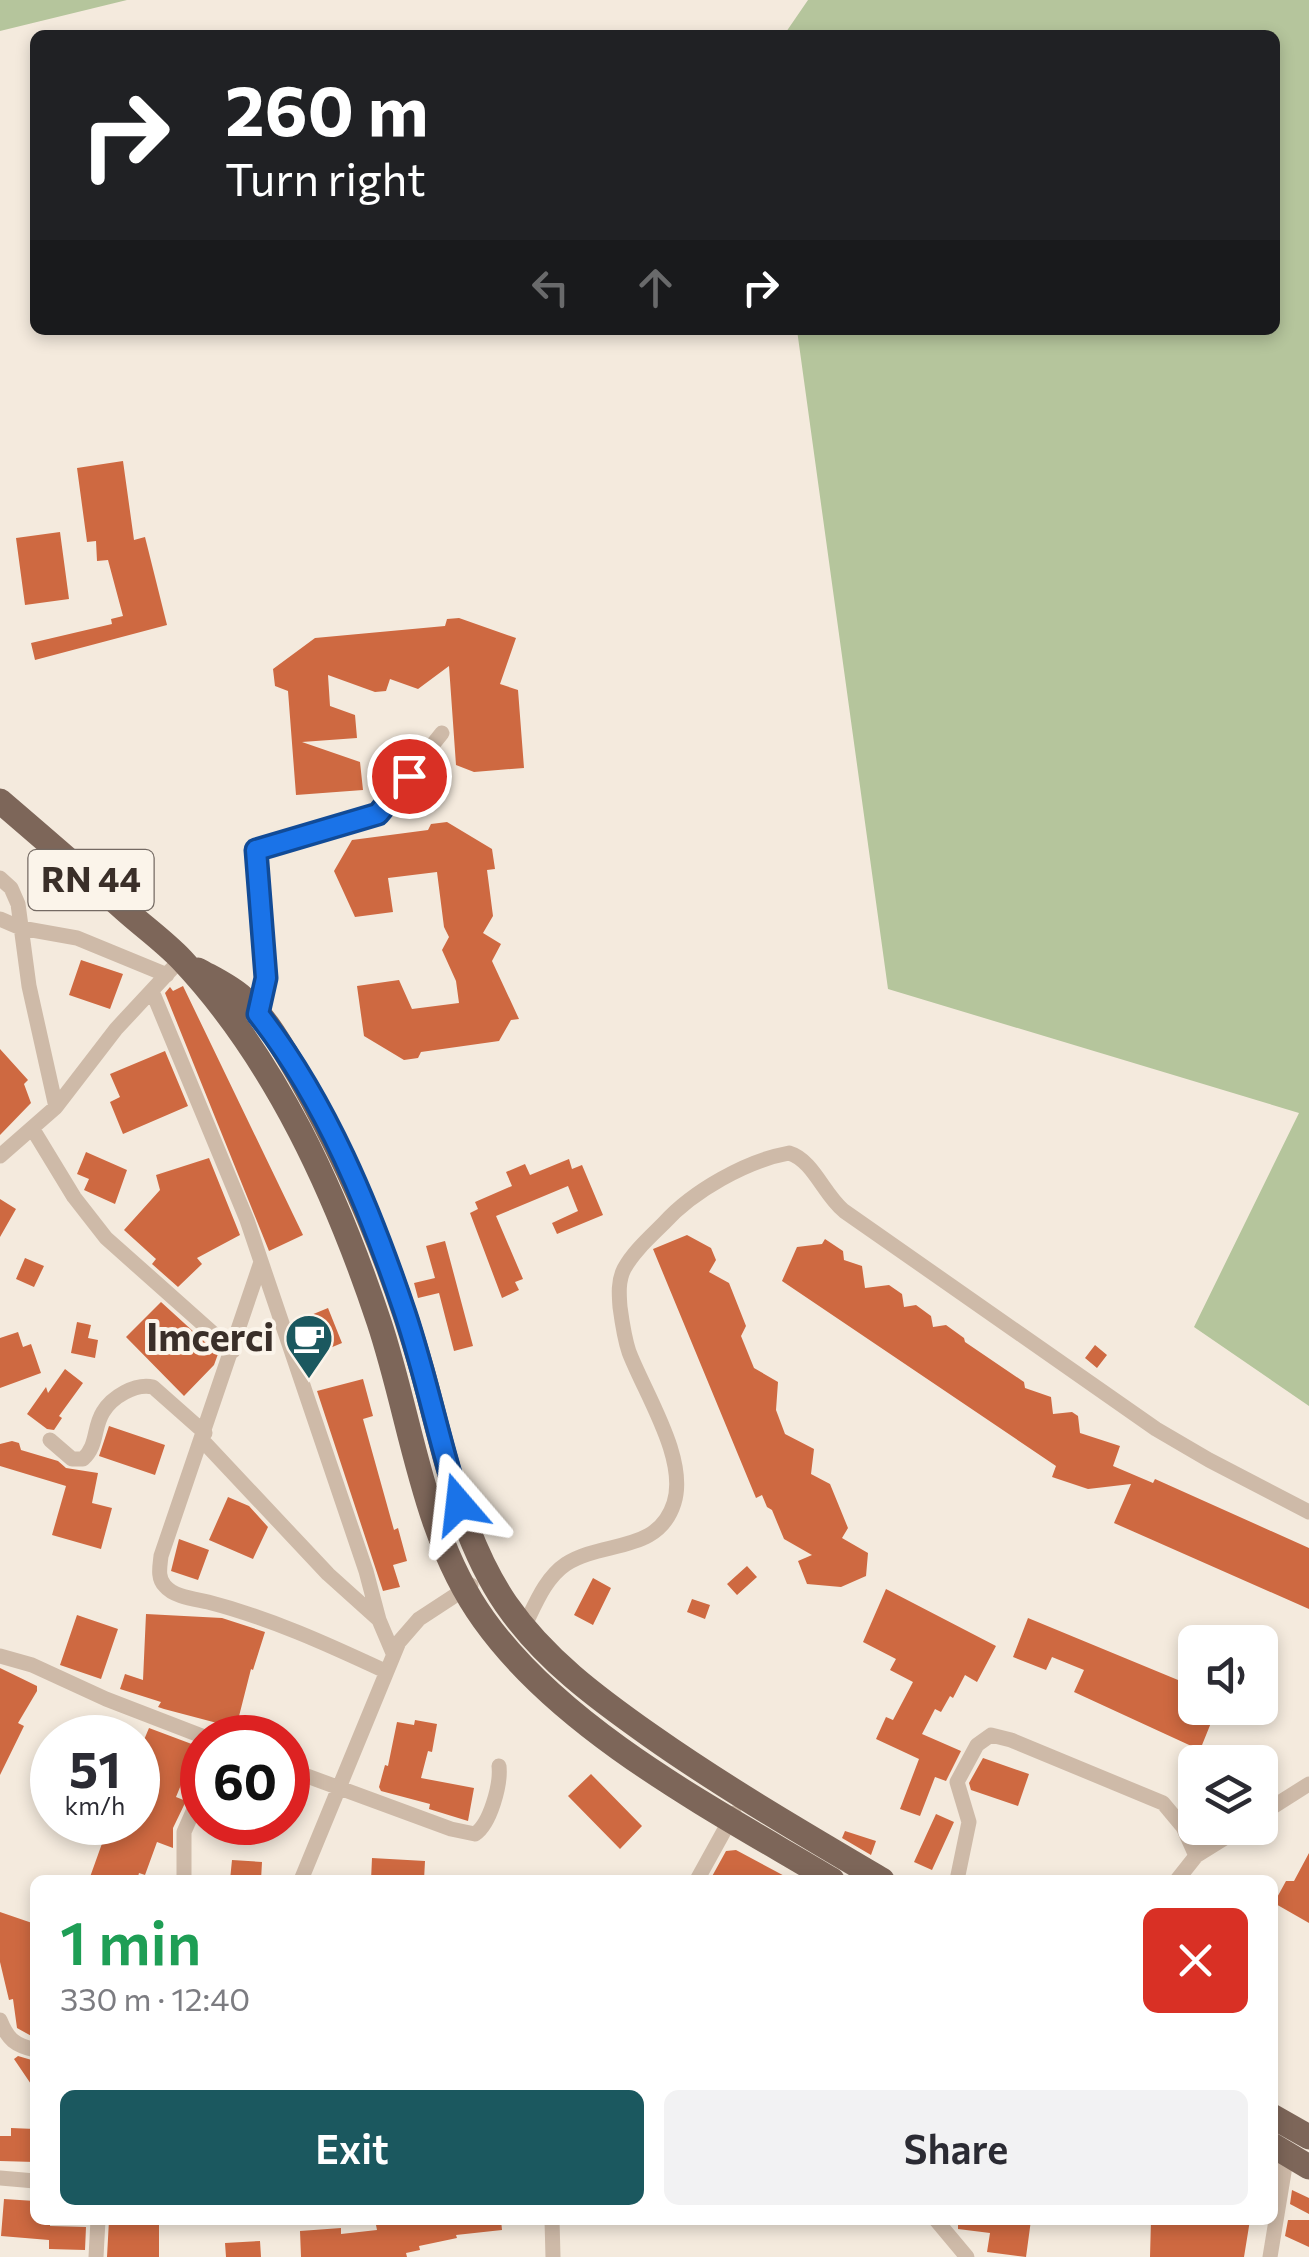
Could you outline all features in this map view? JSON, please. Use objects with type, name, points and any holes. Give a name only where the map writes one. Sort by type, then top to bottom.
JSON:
[{"type":"main road","name":"RN 44","points":[[0,801],[174,967],[255,1054],[326,1187],[379,1322],[428,1497],[464,1588],[513,1656],[554,1696],[650,1768],[872,1875]]},
{"type":"main road","name":"RN 44","points":[[174,967],[241,996],[279,1042],[327,1124],[352,1176],[405,1314],[469,1532],[490,1576],[524,1627],[574,1679],[825,1875]]},
{"type":"main road","points":[[1278,2119],[1309,2137]]},
{"type":"street","points":[[258,1014],[266,978],[256,850],[378,814],[442,733]]},
{"type":"street","points":[[0,878],[11,888],[21,928],[29,986],[56,1107]]},
{"type":"street","points":[[0,919],[21,928],[77,938],[174,967],[116,1029],[56,1107],[0,1156]]},
{"type":"street","points":[[152,991],[261,1262],[393,1654]]},
{"type":"street","points":[[32,1128],[74,1196],[106,1238],[232,1351]]},
{"type":"street","points":[[524,1627],[549,1580],[560,1569],[578,1558],[650,1536],[666,1520],[675,1500],[673,1458],[624,1334],[619,1287],[623,1270],[690,1198],[726,1178],[789,1153],[802,1159],[828,1196],[844,1211],[1156,1429],[1309,1512]]},
{"type":"street","points":[[261,1262],[159,1571],[166,1589],[299,1632],[386,1671]]},
{"type":"street","points":[[50,1440],[72,1459],[83,1459],[94,1446],[103,1411],[127,1392],[144,1385],[154,1387],[204,1436],[328,1574],[379,1620]]},
{"type":"street","points":[[303,1875],[393,1654],[419,1619],[464,1588],[490,1576]]},
{"type":"street","points":[[0,1656],[32,1665],[180,1728]]},
{"type":"street","points":[[958,1875],[970,1822],[957,1782],[976,1745],[992,1736],[1011,1740],[1163,1803],[1183,1826],[1196,1856]]},
{"type":"street","points":[[310,1778],[475,1834],[482,1828],[498,1783],[499,1766]]},
{"type":"street","points":[[1278,1804],[1309,1784]]},
{"type":"street","points":[[700,1875],[737,1808]]},
{"type":"street","points":[[184,1845],[184,1875]]},
{"type":"street","points":[[1181,1875],[1196,1856],[1214,1845]]},
{"type":"street","points":[[0,2020],[7,2038],[30,2049]]},
{"type":"street","points":[[1278,2193],[1289,2155]]},
{"type":"street","points":[[0,2178],[30,2181]]},
{"type":"street","points":[[96,2257],[98,2225]]},
{"type":"street","points":[[552,2225],[553,2257]]},
{"type":"street","points":[[940,2225],[967,2257]]},
{"type":"street","points":[[1270,2257],[1274,2225]]},
{"type":"green space","points":[[0,0],[127,0],[0,31]]},
{"type":"green space","points":[[808,0],[1309,0],[1309,1406],[1194,1327],[1299,1113],[888,989],[798,335],[1280,335],[1280,30],[787,30]]},
{"type":"building","points":[[123,461],[134,540],[145,537],[167,625],[35,660],[31,643],[112,624],[111,619],[123,616],[108,560],[97,561],[96,541],[87,542],[77,468]]},
{"type":"building","points":[[60,532],[69,599],[25,605],[16,538]]},
{"type":"building","points":[[459,618],[516,638],[500,684],[518,690],[524,768],[474,772],[456,765],[449,666],[418,689],[390,679],[386,691],[375,692],[328,675],[330,706],[355,715],[357,738],[302,742],[360,762],[363,790],[296,795],[288,691],[275,686],[273,669],[315,638],[445,626],[447,619]]},
{"type":"building","points":[[447,822],[492,849],[495,869],[487,870],[493,916],[483,933],[501,944],[492,961],[519,1019],[511,1020],[499,1041],[421,1052],[418,1058],[404,1060],[364,1036],[357,986],[399,980],[412,1009],[459,1003],[456,981],[442,950],[449,937],[444,927],[437,872],[388,878],[393,912],[355,917],[334,871],[352,840],[428,830],[431,824]]},
{"type":"building","points":[[81,960],[123,974],[110,1009],[69,995]]},
{"type":"building","points":[[183,986],[303,1235],[269,1251],[165,993],[170,987],[173,991]]},
{"type":"building","points":[[0,1049],[28,1080],[24,1084],[31,1103],[0,1135]]},
{"type":"building","points":[[165,1051],[188,1106],[123,1134],[110,1102],[120,1097],[110,1074]]},
{"type":"building","points":[[86,1152],[127,1170],[115,1204],[84,1190],[89,1179],[77,1174]]},
{"type":"building","points":[[209,1158],[240,1235],[197,1258],[202,1264],[178,1287],[152,1264],[156,1259],[124,1230],[160,1190],[156,1175]]},
{"type":"building","points":[[569,1159],[572,1169],[582,1165],[603,1215],[557,1234],[552,1223],[578,1211],[568,1186],[496,1216],[523,1279],[515,1282],[519,1290],[502,1298],[470,1213],[478,1209],[475,1202],[512,1186],[506,1172],[525,1164],[530,1175]]},
{"type":"building","points":[[0,1199],[16,1209],[0,1237]]},
{"type":"building","points":[[687,1235],[711,1248],[716,1260],[709,1272],[729,1283],[746,1326],[741,1336],[754,1368],[778,1382],[776,1410],[785,1434],[814,1449],[811,1474],[830,1484],[848,1528],[842,1538],[868,1553],[866,1576],[841,1587],[807,1584],[798,1561],[812,1555],[784,1539],[762,1495],[756,1498],[653,1249]]},
{"type":"building","points":[[825,1239],[843,1251],[844,1260],[862,1266],[865,1288],[889,1285],[902,1294],[904,1307],[916,1305],[931,1316],[933,1327],[946,1325],[1024,1382],[1025,1388],[1051,1397],[1053,1414],[1072,1412],[1078,1416],[1080,1433],[1120,1446],[1113,1466],[1153,1483],[1155,1479],[1309,1548],[1309,1609],[1114,1523],[1131,1484],[1088,1489],[1052,1477],[1056,1466],[782,1281],[797,1247],[822,1244]]},
{"type":"building","points":[[445,1241],[473,1346],[454,1351],[439,1293],[418,1298],[414,1283],[435,1278],[426,1246]]},
{"type":"building","points":[[25,1258],[44,1266],[34,1287],[16,1279]]},
{"type":"building","points":[[161,1302],[218,1354],[214,1365],[184,1396],[126,1337]]},
{"type":"building","points":[[328,1308],[342,1343],[306,1358],[294,1322]]},
{"type":"building","points":[[77,1322],[91,1325],[88,1338],[98,1340],[95,1358],[71,1353]]},
{"type":"building","points":[[18,1332],[23,1347],[31,1344],[41,1373],[0,1388],[0,1338]]},
{"type":"building","points":[[1095,1345],[1107,1355],[1097,1368],[1085,1358]]},
{"type":"building","points":[[65,1369],[83,1383],[59,1416],[62,1418],[54,1430],[47,1429],[27,1414]]},
{"type":"building","points":[[363,1379],[373,1416],[363,1419],[394,1530],[398,1528],[407,1561],[393,1565],[400,1587],[383,1591],[317,1391]]},
{"type":"building","points":[[109,1426],[165,1445],[155,1475],[99,1456]]},
{"type":"building","points":[[19,1443],[21,1450],[58,1461],[66,1468],[98,1473],[92,1503],[112,1508],[101,1549],[52,1535],[66,1486],[0,1466],[0,1444]]},
{"type":"building","points":[[228,1497],[249,1506],[268,1527],[253,1559],[209,1540]]},
{"type":"building","points":[[179,1539],[209,1550],[198,1580],[171,1571]]},
{"type":"building","points":[[747,1566],[757,1577],[737,1595],[727,1584]]},
{"type":"building","points":[[593,1578],[611,1588],[593,1625],[574,1615]]},
{"type":"building","points":[[886,1589],[996,1646],[977,1682],[965,1675],[941,1712],[935,1709],[922,1734],[961,1751],[946,1781],[935,1777],[920,1816],[900,1809],[919,1759],[876,1739],[886,1717],[893,1720],[913,1682],[890,1670],[896,1659],[863,1642]]},
{"type":"building","points":[[692,1599],[710,1605],[705,1619],[687,1612]]},
{"type":"building","points":[[146,1614],[222,1618],[265,1632],[239,1715],[188,1715],[158,1707],[161,1702],[120,1689],[125,1674],[143,1680]]},
{"type":"building","points":[[77,1615],[118,1629],[101,1679],[60,1665]]},
{"type":"building","points":[[1028,1618],[1178,1680],[1178,1725],[1210,1725],[1202,1745],[1189,1745],[1074,1692],[1084,1670],[1052,1657],[1046,1670],[1013,1657]]},
{"type":"building","points":[[0,1668],[37,1686],[37,1691],[18,1723],[24,1726],[0,1775]]},
{"type":"building","points":[[415,1720],[437,1724],[432,1752],[428,1751],[421,1778],[474,1788],[468,1821],[429,1809],[430,1804],[381,1791],[397,1722],[414,1725]]},
{"type":"building","points":[[160,1732],[180,1740],[180,1787],[176,1797],[180,1799],[180,1813],[173,1828],[173,1848],[160,1843]]},
{"type":"building","points":[[983,1758],[1029,1774],[1018,1806],[971,1790],[969,1783]]},
{"type":"building","points":[[591,1774],[642,1826],[620,1849],[568,1796]]},
{"type":"building","points":[[936,1814],[954,1822],[932,1870],[914,1862]]},
{"type":"building","points":[[845,1831],[876,1841],[871,1855],[842,1838]]},
{"type":"building","points":[[101,1845],[156,1845],[145,1875],[91,1875]]},
{"type":"building","points":[[736,1850],[783,1875],[713,1875],[726,1851]]},
{"type":"building","points":[[1309,1853],[1309,1923],[1278,1905],[1278,1896],[1286,1881],[1294,1881]]},
{"type":"building","points":[[372,1858],[425,1861],[424,1875],[371,1875]]},
{"type":"building","points":[[232,1860],[262,1862],[261,1875],[230,1875]]},
{"type":"building","points":[[0,1912],[30,1922],[30,2035],[17,2028],[13,1999],[9,2000],[0,1962]]},
{"type":"building","points":[[18,2056],[30,2060],[30,2083],[14,2059]]},
{"type":"building","points":[[11,2128],[30,2129],[30,2162],[0,2161],[0,2136],[11,2136]]},
{"type":"building","points":[[1292,2190],[1309,2198],[1309,2214],[1290,2204]]},
{"type":"building","points":[[4,2199],[30,2201],[30,2225],[86,2227],[85,2250],[49,2249],[49,2240],[1,2236]]},
{"type":"building","points":[[1288,2220],[1309,2220],[1309,2247],[1285,2236]]},
{"type":"building","points":[[109,2225],[159,2225],[159,2257],[107,2257]]},
{"type":"building","points":[[376,2225],[502,2225],[502,2230],[456,2235],[457,2238],[419,2246],[420,2250],[406,2253],[407,2257],[301,2257],[300,2231],[341,2228],[341,2234],[377,2230]]},
{"type":"building","points":[[958,2225],[1030,2225],[1026,2257],[987,2252],[990,2233],[958,2229]]},
{"type":"building","points":[[1151,2225],[1249,2225],[1244,2257],[1150,2257]]},
{"type":"building","points":[[260,2241],[261,2257],[226,2257],[225,2243]]},
{"type":"place","name":"Imcerci","points":[[309,1380]]},
{"type":"route","points":[[409,776],[378,814],[256,850],[266,978],[258,1014],[327,1124],[352,1176],[405,1314],[459,1504]]}]
